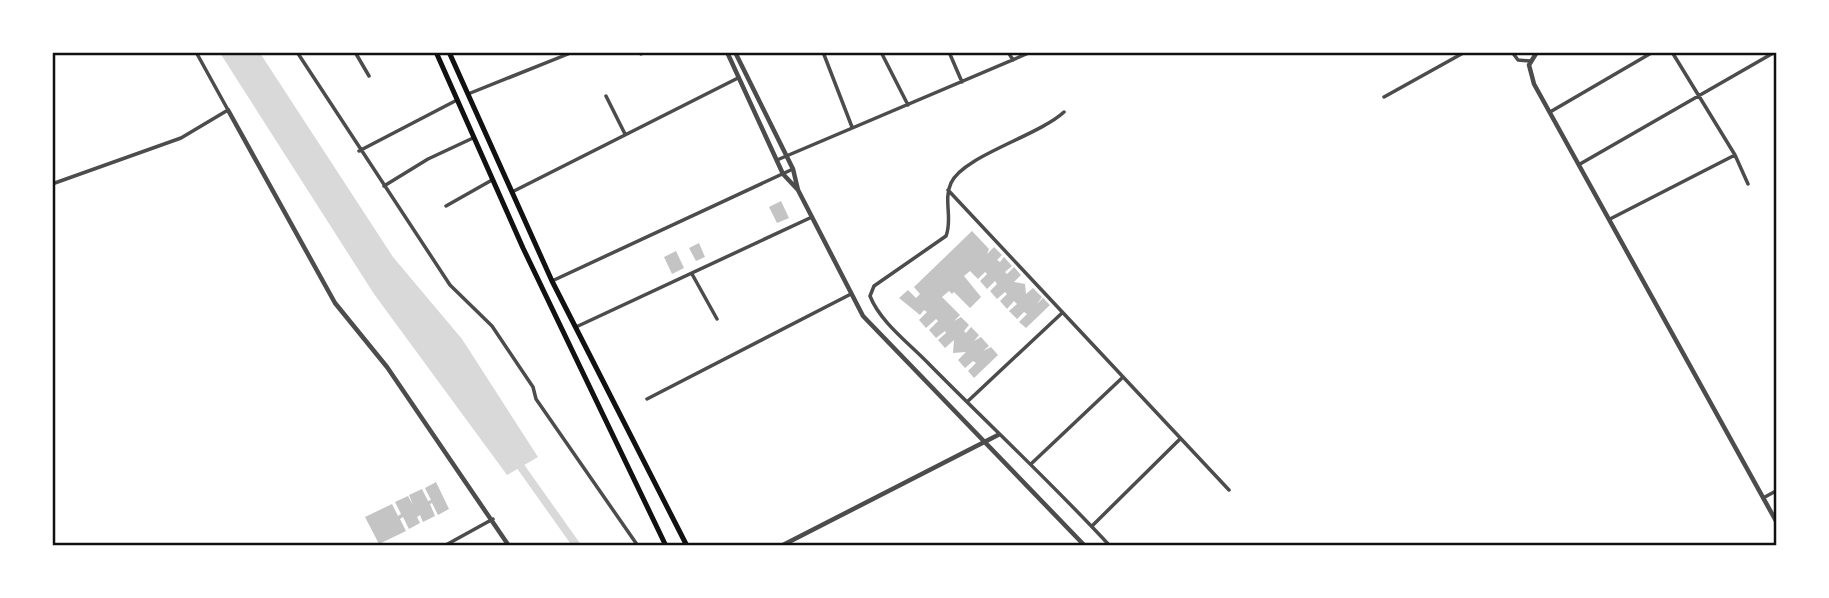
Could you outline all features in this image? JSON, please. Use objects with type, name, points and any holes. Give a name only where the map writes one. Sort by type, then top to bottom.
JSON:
[{"type":"highway","points":[[436,52],[492,180],[666,545]]},
{"type":"highway","points":[[449,52],[510,193],[552,281],[687,545]]},
{"type":"street","points":[[297,52],[359,151],[450,285],[492,326],[533,387],[536,399],[638,545]]},
{"type":"street","points":[[355,52],[369,76]]},
{"type":"street","points":[[466,94],[573,52]]},
{"type":"street","points":[[727,52],[783,174],[798,190]]},
{"type":"street","points":[[735,52],[788,156],[798,190],[863,316],[1085,545]]},
{"type":"street","points":[[823,52],[852,127]]},
{"type":"street","points":[[881,52],[908,105]]},
{"type":"street","points":[[949,52],[962,82]]},
{"type":"street","points":[[1008,52],[1013,60]]},
{"type":"street","points":[[777,160],[1031,52]]},
{"type":"street","points":[[1384,97],[1465,52]]},
{"type":"street","points":[[1512,52],[1518,61],[1530,61]]},
{"type":"street","points":[[1537,52],[1530,61],[1528,71],[1776,521]]},
{"type":"street","points":[[1550,112],[1653,52]]},
{"type":"street","points":[[1672,52],[1735,155],[1748,184]]},
{"type":"street","points":[[1580,164],[1775,52]]},
{"type":"street","points":[[199,53],[335,303],[387,367],[509,545]]},
{"type":"street","points":[[510,193],[738,78]]},
{"type":"street","points":[[606,96],[625,134]]},
{"type":"street","points":[[359,151],[457,100]]},
{"type":"street","points":[[52,184],[181,138],[228,110]]},
{"type":"street","points":[[1064,112],[1048,126],[971,163],[952,180],[948,190],[949,225],[946,236],[874,286],[870,296],[890,324],[998,435],[1032,463],[1110,545]]},
{"type":"street","points":[[384,186],[428,159],[473,138]]},
{"type":"street","points":[[1610,219],[1735,155]]},
{"type":"street","points":[[552,281],[793,169]]},
{"type":"street","points":[[446,206],[492,180]]},
{"type":"street","points":[[948,190],[1122,379],[1229,490]]},
{"type":"street","points":[[576,327],[812,217]]},
{"type":"street","points":[[692,274],[718,319]]},
{"type":"street","points":[[647,399],[851,294]]},
{"type":"street","points":[[967,402],[1062,313]]},
{"type":"street","points":[[1032,463],[1122,379]]},
{"type":"street","points":[[781,545],[998,435]]},
{"type":"street","points":[[1091,526],[1180,439]]},
{"type":"street","points":[[1762,498],[1776,491]]},
{"type":"street","points":[[444,545],[493,519]]},
{"type":"shaded area","points":[[220,53],[260,53],[393,257],[462,339],[538,457],[507,475],[374,294]]},
{"type":"building","points":[[781,201],[789,218],[777,223],[769,207]]},
{"type":"building","points":[[972,231],[989,249],[987,254],[994,247],[1002,255],[997,260],[1000,262],[1004,257],[1012,266],[1005,272],[1007,274],[1014,267],[1021,275],[1014,282],[1025,284],[1026,294],[1033,288],[1042,297],[1037,304],[1043,298],[1050,305],[1026,328],[1019,322],[1027,314],[1024,312],[1017,319],[1009,311],[1017,304],[1014,301],[1007,309],[1000,301],[1007,294],[1005,292],[997,299],[990,291],[997,284],[995,281],[987,289],[980,281],[987,274],[985,272],[978,279],[970,271],[964,276],[981,297],[970,308],[954,292],[952,294],[949,291],[942,297],[960,315],[954,321],[961,317],[969,325],[964,331],[966,333],[971,327],[979,335],[974,341],[981,337],[989,346],[983,351],[991,347],[998,355],[974,378],[968,371],[976,363],[973,361],[965,368],[958,360],[966,352],[953,353],[954,340],[945,348],[938,340],[945,331],[936,338],[929,330],[938,321],[936,319],[926,328],[919,320],[927,312],[924,310],[920,315],[899,298],[908,290],[916,298],[920,294],[914,287]]},
{"type":"building","points":[[699,243],[705,257],[696,261],[689,248]]},
{"type":"building","points":[[676,251],[684,268],[672,274],[664,257]]},
{"type":"building","points":[[436,482],[449,509],[438,515],[432,503],[430,504],[435,516],[423,522],[420,515],[417,517],[420,523],[409,529],[403,517],[400,519],[406,531],[379,544],[365,517],[392,504],[398,516],[401,514],[395,502],[408,496],[413,505],[409,495],[422,489],[428,501],[431,500],[425,488]]},
{"type":"waterway","points":[[516,460],[577,546]]}]
